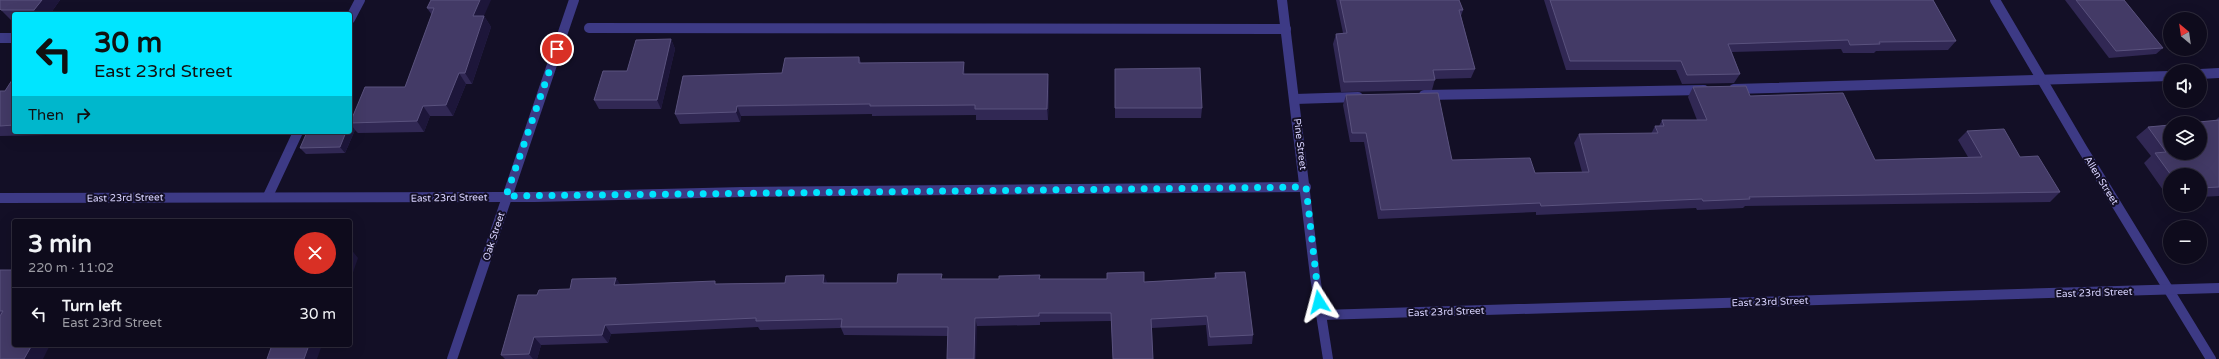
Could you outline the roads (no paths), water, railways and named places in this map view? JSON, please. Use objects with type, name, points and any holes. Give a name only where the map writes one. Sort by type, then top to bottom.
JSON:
[{"type":"street","points":[[352,14],[360,0]]},
{"type":"street","name":"Oak Street","points":[[452,359],[506,196],[574,0]]},
{"type":"street","name":"Pine Street","points":[[1282,0],[1306,187],[1315,276],[1328,359]]},
{"type":"street","name":"Allen Street","points":[[1996,0],[2041,80],[2211,359]]},
{"type":"street","points":[[589,28],[1286,29]]},
{"type":"street","points":[[0,38],[12,38]]},
{"type":"street","points":[[2207,74],[2219,73]]},
{"type":"street","points":[[1412,95],[1721,89],[2163,76]]},
{"type":"street","points":[[1295,99],[1365,96]]},
{"type":"street","points":[[268,196],[297,134]]},
{"type":"street","name":"East 23rd Street","points":[[0,198],[268,196],[390,198],[1306,187]]},
{"type":"street","name":"East 23rd Street","points":[[1321,315],[2219,288]]}]
